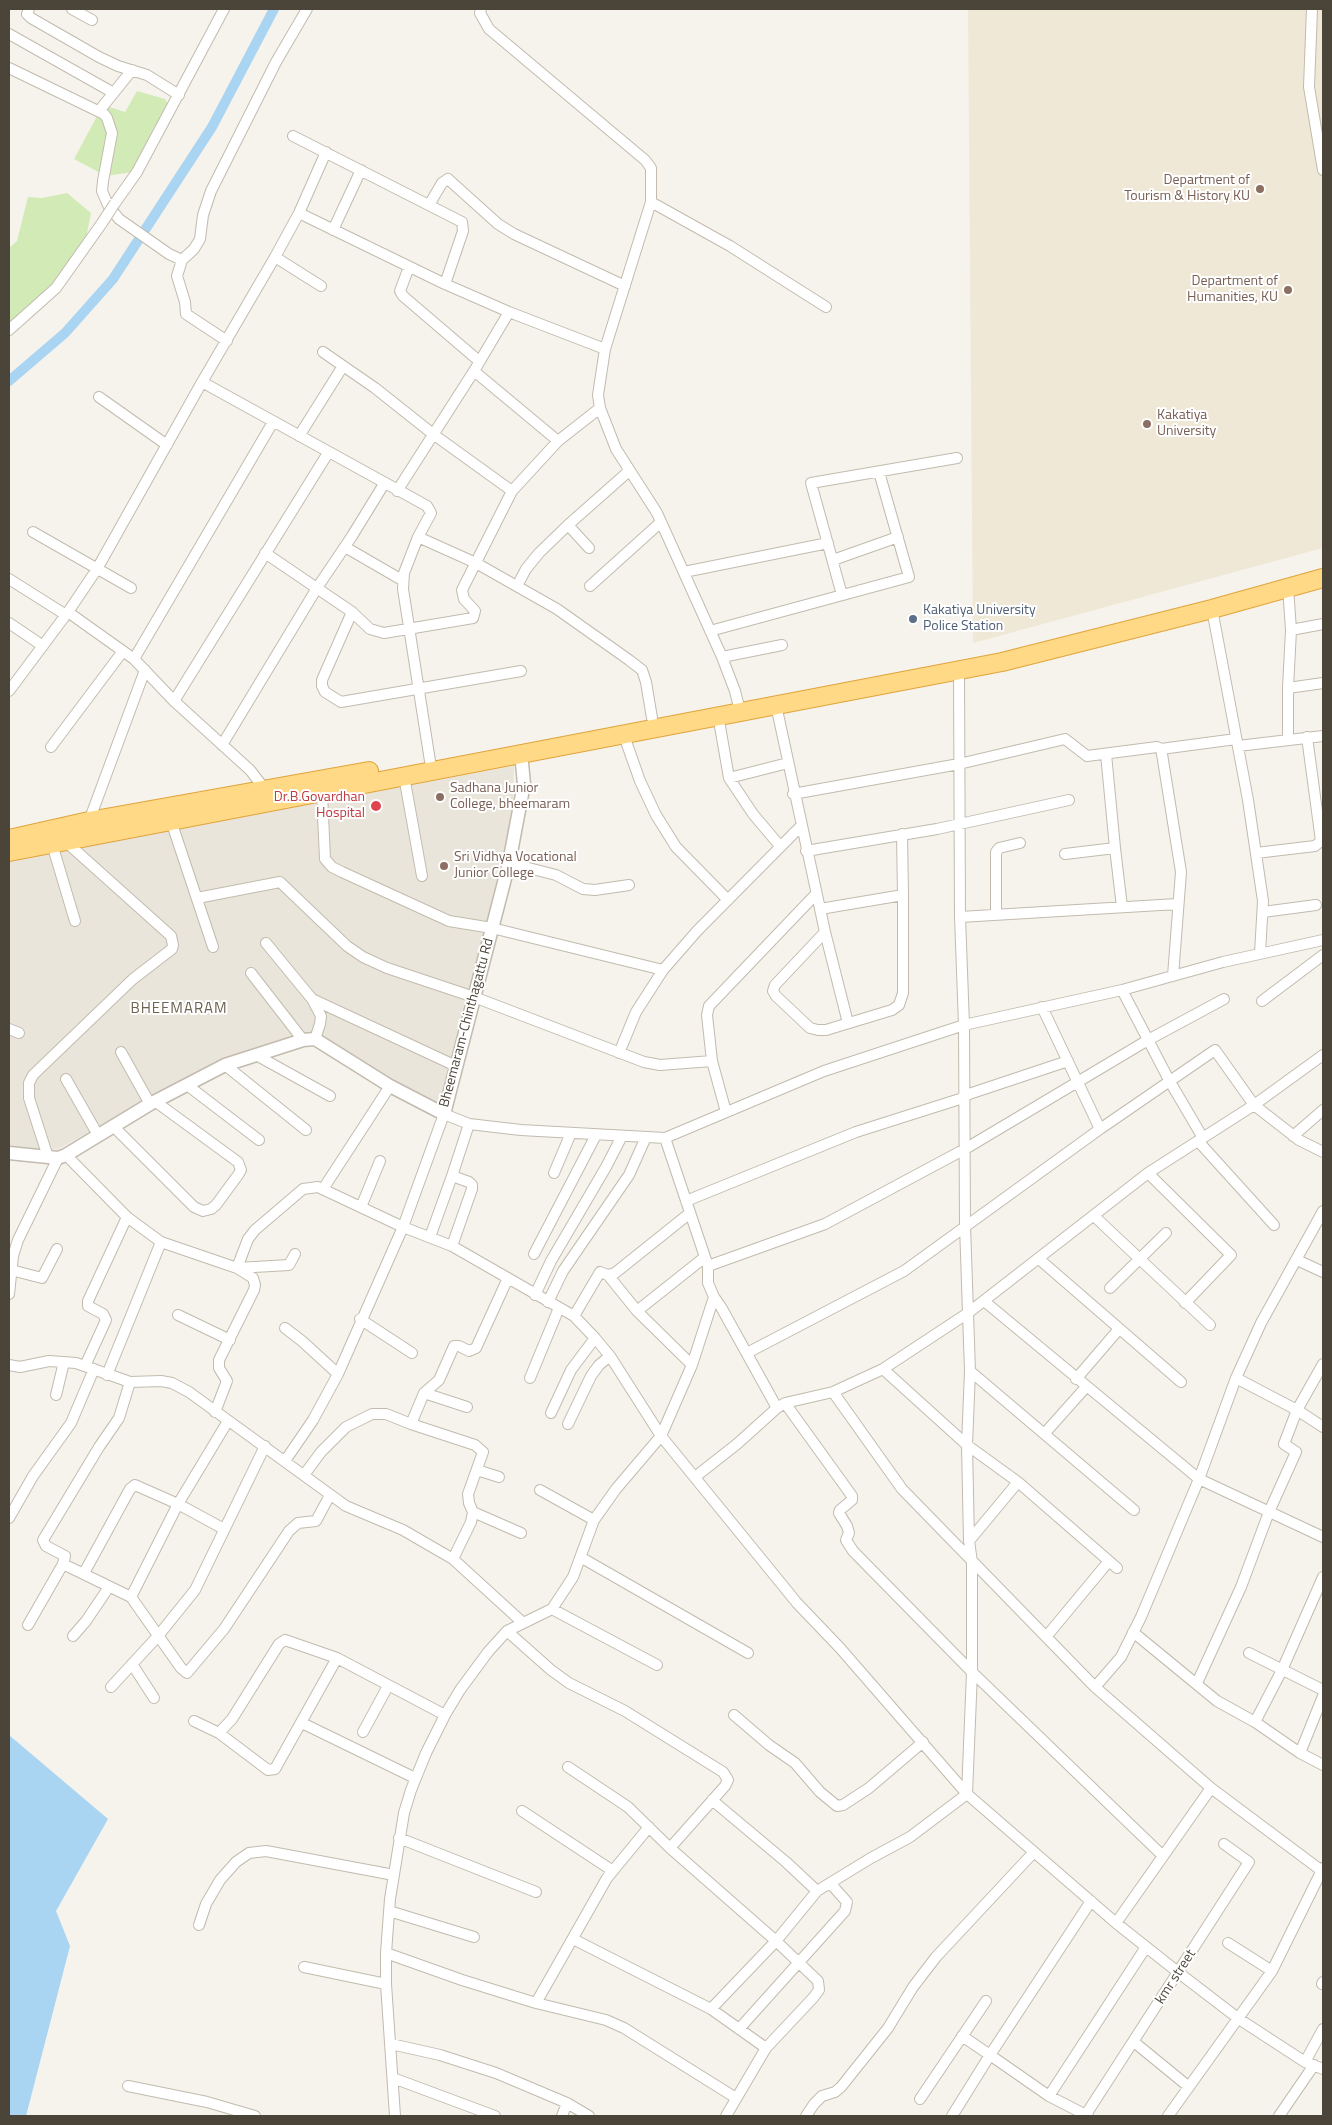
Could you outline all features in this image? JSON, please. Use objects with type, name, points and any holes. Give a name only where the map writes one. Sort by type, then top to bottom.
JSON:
[{"type":"highway","points":[[9,852],[171,821],[269,796],[430,761],[652,718],[739,706],[998,653],[1209,600],[1323,568]]},
{"type":"highway","points":[[9,839],[89,821],[269,796],[322,793],[718,715],[739,706],[776,705],[1002,662],[1212,609],[1323,578]]},
{"type":"street","points":[[28,9],[27,14],[30,18],[99,57],[155,79],[179,95]]},
{"type":"street","points":[[72,9],[92,20]]},
{"type":"street","points":[[9,330],[56,288],[137,172],[224,9]]},
{"type":"street","points":[[227,341],[186,314],[177,276],[182,260],[197,244],[211,192],[276,62],[307,9]]},
{"type":"street","points":[[480,9],[480,13],[489,29],[645,160],[651,168],[651,202],[605,349],[598,395],[600,408],[616,449],[661,522],[722,656],[739,706]]},
{"type":"street","points":[[1312,9],[1309,86],[1323,170]]},
{"type":"street","points":[[9,34],[112,92]]},
{"type":"street","points":[[9,68],[99,111],[107,118],[112,134],[102,191],[108,205],[119,219],[169,254],[182,260]]},
{"type":"street","points":[[99,111],[112,92],[132,70]]},
{"type":"street","points":[[293,136],[458,220],[463,226],[445,284]]},
{"type":"street","points":[[10,684],[43,646],[97,569],[275,257],[299,213],[326,152]]},
{"type":"street","points":[[333,230],[361,170]]},
{"type":"street","points":[[429,205],[442,183],[448,180],[498,224],[514,234],[625,286]]},
{"type":"street","points":[[651,202],[730,246],[826,307]]},
{"type":"street","points":[[299,213],[445,284],[508,312],[605,349]]},
{"type":"street","points":[[275,257],[321,286]]},
{"type":"street","points":[[409,267],[400,291],[403,296],[479,361]]},
{"type":"street","points":[[396,491],[474,371],[508,312]]},
{"type":"street","points":[[323,352],[375,388],[433,434],[512,491]]},
{"type":"street","points":[[299,436],[343,366]]},
{"type":"street","points":[[474,371],[558,441]]},
{"type":"street","points":[[202,382],[396,491],[427,506],[430,510],[402,580],[430,761]]},
{"type":"street","points":[[99,397],[167,445]]},
{"type":"street","points":[[265,553],[352,612],[370,629],[378,633],[473,618],[475,611],[462,595],[462,590],[512,491],[558,441],[600,408]]},
{"type":"street","points":[[134,659],[273,422]]},
{"type":"street","points":[[174,701],[328,452]]},
{"type":"street","points":[[842,595],[811,483],[957,458]]},
{"type":"street","points":[[517,586],[526,569],[539,553],[568,524],[629,471]]},
{"type":"street","points":[[710,631],[909,577],[879,472]]},
{"type":"street","points":[[222,745],[316,588],[384,484]]},
{"type":"street","points":[[590,586],[661,522]]},
{"type":"street","points":[[568,524],[589,548]]},
{"type":"street","points":[[33,532],[131,588]]},
{"type":"street","points":[[418,537],[476,563],[558,609],[642,670],[652,718]]},
{"type":"street","points":[[833,560],[898,537]]},
{"type":"street","points":[[684,572],[828,543]]},
{"type":"street","points":[[344,547],[402,580]]},
{"type":"street","points":[[9,579],[67,614],[134,659],[174,701],[250,770],[269,796]]},
{"type":"street","points":[[1288,587],[1290,630],[1288,740]]},
{"type":"street","points":[[1212,609],[1237,742],[1263,901],[1260,953]]},
{"type":"street","points":[[352,612],[322,680],[325,692],[341,702],[521,671]]},
{"type":"street","points":[[9,623],[43,646]]},
{"type":"street","points":[[1290,630],[1323,624]]},
{"type":"street","points":[[722,656],[782,645]]},
{"type":"street","points":[[51,747],[123,651]]},
{"type":"street","points":[[89,821],[145,670]]},
{"type":"street","points":[[959,670],[960,917],[964,1025],[965,1225],[970,1371],[967,1445],[968,1541],[972,1562],[972,1672],[967,1794]]},
{"type":"street","points":[[1288,688],[1323,683]]},
{"type":"street","points":[[776,705],[806,852],[848,1023]]},
{"type":"street","points":[[718,715],[729,778],[753,814],[780,846]]},
{"type":"street","points":[[623,733],[640,780],[656,815],[671,839],[695,868],[728,900]]},
{"type":"street","points":[[793,794],[959,764],[1065,739],[1086,756],[1149,747],[1161,749],[1323,736]]},
{"type":"street","points":[[1256,853],[1315,846],[1321,840],[1307,737]]},
{"type":"street","points":[[1161,749],[1181,872],[1177,904],[1173,976]]},
{"type":"street","name":"Bheemaram-Chinthagattu Rd","points":[[309,1040],[444,1114],[509,863],[524,784],[521,753]]},
{"type":"street","points":[[1106,754],[1122,908]]},
{"type":"street","points":[[729,778],[788,763]]},
{"type":"street","points":[[404,776],[422,876]]},
{"type":"street","points":[[322,793],[325,859],[332,868],[450,921],[492,928],[663,970]]},
{"type":"street","points":[[806,852],[937,829],[961,822],[1068,800]]},
{"type":"street","points":[[171,821],[213,947]]},
{"type":"street","points":[[619,1053],[636,1012],[663,970],[728,900],[801,826]]},
{"type":"street","points":[[825,932],[775,985],[773,991],[776,996],[810,1028],[826,1030],[892,1010],[902,1000],[904,993],[902,834]]},
{"type":"street","points":[[58,842],[75,922]]},
{"type":"street","points":[[58,842],[171,936],[173,945],[172,949],[133,979],[34,1075],[29,1083],[29,1098],[57,1157],[127,1217],[161,1242],[237,1268],[252,1278],[255,1285],[253,1295],[219,1360],[219,1368],[228,1381],[215,1412]]},
{"type":"street","points":[[996,915],[996,852],[1000,848],[1020,843]]},
{"type":"street","points":[[1064,854],[1115,848]]},
{"type":"street","points":[[509,863],[556,875],[584,889],[595,890],[629,886]]},
{"type":"street","points":[[197,898],[280,882],[347,946],[363,957],[387,968],[474,997],[644,1062],[660,1065],[712,1061]]},
{"type":"street","points":[[726,1112],[712,1061],[707,1015],[709,1006],[816,894]]},
{"type":"street","points":[[820,909],[903,895]]},
{"type":"street","points":[[960,917],[1177,904]]},
{"type":"street","points":[[1263,912],[1316,905]]},
{"type":"street","points":[[285,1461],[313,1420],[338,1374],[360,1319],[403,1227],[444,1114],[468,1124],[521,1130],[665,1138],[824,1071],[964,1025],[1122,990],[1260,953],[1323,940]]},
{"type":"street","points":[[9,1153],[57,1157],[153,1103],[226,1065],[309,1040],[320,1024],[320,1016],[312,998],[266,943]]},
{"type":"street","points":[[1262,1001],[1323,955]]},
{"type":"street","points":[[251,974],[309,1040]]},
{"type":"street","points":[[1122,990],[1201,1139],[1274,1225]]},
{"type":"street","points":[[312,998],[456,1066]]},
{"type":"street","points":[[637,1311],[707,1261],[825,1224],[965,1149],[1148,1040],[1224,999]]},
{"type":"street","points":[[1042,1007],[1100,1129]]},
{"type":"street","points":[[9,1029],[19,1033]]},
{"type":"street","points":[[747,1354],[904,1271],[1100,1129],[1215,1050],[1254,1105],[1293,1136],[1323,1152]]},
{"type":"street","points":[[113,1126],[194,1207],[203,1211],[211,1209],[216,1205],[241,1170],[238,1162],[153,1103],[121,1052]]},
{"type":"street","points":[[256,1055],[330,1096]]},
{"type":"street","points":[[695,1477],[737,1444],[781,1405],[833,1392],[883,1369],[968,1314],[1148,1173],[1254,1105],[1323,1055]]},
{"type":"street","points":[[686,1201],[856,1132],[1068,1061]]},
{"type":"street","points":[[226,1065],[306,1130]]},
{"type":"street","points":[[66,1079],[98,1135]]},
{"type":"street","points":[[187,1085],[259,1140]]},
{"type":"street","points":[[323,1189],[390,1086]]},
{"type":"street","points":[[1293,1136],[1323,1110]]},
{"type":"street","points":[[430,1237],[468,1124]]},
{"type":"street","points":[[554,1173],[571,1132]]},
{"type":"street","points":[[534,1254],[596,1135]]},
{"type":"street","points":[[536,1294],[551,1261],[622,1136]]},
{"type":"street","points":[[548,1302],[563,1271],[629,1175],[646,1136]]},
{"type":"street","points":[[665,1138],[707,1261],[708,1283],[714,1297],[747,1354],[781,1405],[852,1496],[852,1500],[839,1513],[849,1533],[846,1540],[848,1545],[972,1672],[1163,1856]]},
{"type":"street","points":[[9,1294],[11,1270],[18,1240],[57,1157]]},
{"type":"street","points":[[361,1207],[380,1161]]},
{"type":"street","points":[[1148,1173],[1231,1255],[1185,1303]]},
{"type":"street","points":[[452,1176],[469,1182],[472,1185],[452,1246]]},
{"type":"street","points":[[237,1268],[248,1239],[261,1224],[303,1189],[310,1187],[323,1189],[403,1227],[452,1246],[574,1316],[610,1356],[660,1436],[797,1603],[923,1742],[967,1794],[1091,1902],[1179,1973],[1239,2019],[1314,2065]]},
{"type":"street","points":[[1095,1686],[1121,1657],[1142,1617],[1198,1479],[1236,1378],[1261,1323],[1323,1211]]},
{"type":"street","points":[[574,1316],[598,1273],[608,1275],[615,1273],[690,1213]]},
{"type":"street","points":[[1094,1216],[1210,1325]]},
{"type":"street","points":[[9,1518],[33,1476],[71,1423],[106,1320],[103,1314],[88,1306],[88,1301],[127,1217]]},
{"type":"street","points":[[1110,1288],[1166,1233]]},
{"type":"street","points":[[108,1375],[161,1242]]},
{"type":"street","points":[[11,1270],[42,1278],[58,1249]]},
{"type":"street","points":[[237,1268],[290,1265],[295,1254]]},
{"type":"street","points":[[1039,1259],[1181,1382]]},
{"type":"street","points":[[1297,1260],[1323,1272]]},
{"type":"street","points":[[608,1275],[637,1311],[692,1365]]},
{"type":"street","points":[[411,1424],[424,1393],[440,1380],[454,1346],[459,1346],[469,1351],[476,1348],[508,1278]]},
{"type":"street","points":[[395,2116],[386,1984],[386,1952],[389,1911],[404,1813],[415,1778],[445,1715],[488,1652],[507,1631],[552,1609],[573,1577],[582,1558],[594,1520],[616,1489],[660,1436],[692,1365],[714,1297]]},
{"type":"street","points":[[984,1301],[1198,1479],[1323,1537]]},
{"type":"street","points":[[530,1378],[559,1308]]},
{"type":"street","points":[[178,1315],[230,1340]]},
{"type":"street","points":[[360,1319],[412,1353]]},
{"type":"street","points":[[285,1328],[338,1374]]},
{"type":"street","points":[[1076,1379],[1120,1329]]},
{"type":"street","points":[[551,1413],[570,1370],[595,1338]]},
{"type":"street","points":[[568,1424],[591,1376],[599,1365],[610,1356]]},
{"type":"street","points":[[10,1368],[48,1362],[76,1363],[130,1382],[161,1381],[172,1383],[189,1392],[346,1506],[404,1530],[453,1559],[522,1622]]},
{"type":"street","points":[[56,1395],[64,1362]]},
{"type":"street","points":[[1197,1683],[1240,1587],[1269,1512],[1296,1452],[1284,1444],[1297,1410],[1323,1364]]},
{"type":"street","points":[[883,1369],[967,1445],[1018,1482],[1113,1564],[1046,1637]]},
{"type":"street","points":[[970,1371],[1134,1510]]},
{"type":"street","points":[[1236,1378],[1297,1410],[1323,1427]]},
{"type":"street","points":[[28,1625],[63,1564],[65,1556],[46,1546],[43,1540],[99,1447],[119,1418],[130,1382]]},
{"type":"street","points":[[1045,1433],[1086,1387]]},
{"type":"street","points":[[833,1392],[902,1489],[1095,1686],[1211,1788],[1323,1869],[1272,1971],[1168,2116]]},
{"type":"street","points":[[424,1393],[467,1407]]},
{"type":"street","points":[[304,1475],[321,1452],[346,1427],[357,1420],[378,1414],[386,1414],[480,1448],[482,1455],[468,1494],[473,1512],[471,1522],[453,1559]]},
{"type":"street","points":[[131,1597],[178,1504],[228,1421]]},
{"type":"street","points":[[111,1688],[158,1636],[194,1590],[265,1446]]},
{"type":"street","points":[[478,1470],[499,1477]]},
{"type":"street","points":[[968,1541],[1018,1482]]},
{"type":"street","points":[[84,1573],[132,1486],[140,1486],[224,1529]]},
{"type":"street","points":[[540,1490],[594,1520]]},
{"type":"street","points":[[63,1564],[131,1597],[181,1668],[187,1673],[224,1629],[289,1531],[298,1523],[316,1522],[330,1495]]},
{"type":"street","points":[[473,1512],[521,1533]]},
{"type":"street","points":[[582,1558],[748,1654]]},
{"type":"street","points":[[1255,1722],[1282,1670],[1323,1578]]},
{"type":"street","points":[[73,1636],[110,1587]]},
{"type":"street","points":[[552,1609],[657,1665]]},
{"type":"street","points":[[507,1631],[550,1670],[569,1683],[625,1711],[723,1772],[728,1780],[725,1786],[670,1848]]},
{"type":"street","points":[[1133,1632],[1217,1701],[1255,1722],[1300,1753],[1323,1765]]},
{"type":"street","points":[[218,1733],[232,1719],[282,1641],[288,1641],[337,1658],[445,1715]]},
{"type":"street","points":[[1249,1653],[1323,1690]]},
{"type":"street","points":[[194,1721],[218,1733],[271,1771],[275,1769],[337,1658]]},
{"type":"street","points":[[132,1664],[154,1698]]},
{"type":"street","points":[[363,1732],[388,1686]]},
{"type":"street","points":[[1300,1753],[1323,1696]]},
{"type":"street","points":[[734,1715],[769,1745],[795,1763],[820,1792],[837,1806],[843,1805],[869,1788],[923,1742]]},
{"type":"street","points":[[302,1722],[415,1778]]},
{"type":"street","points":[[568,1767],[628,1807],[648,1828],[776,1941],[818,1981],[819,1990],[766,2048],[726,2116]]},
{"type":"street","points":[[1116,1923],[1211,1788]]},
{"type":"street","points":[[711,2008],[776,1941],[817,1891],[910,1837],[967,1794]]},
{"type":"street","points":[[712,1800],[786,1862],[817,1891]]},
{"type":"street","points":[[522,1811],[613,1871]]},
{"type":"street","points":[[536,2003],[613,1871],[648,1828]]},
{"type":"street","points":[[400,1838],[536,1892]]},
{"type":"street","name":"kmr street","points":[[1087,2116],[1249,1862],[1224,1844]]},
{"type":"street","points":[[199,1925],[206,1904],[220,1880],[236,1862],[250,1853],[266,1852],[394,1875]]},
{"type":"street","points":[[806,2116],[822,2096],[835,2092],[841,2087],[888,2028],[913,1987],[936,1957],[1034,1852]]},
{"type":"street","points":[[739,2029],[845,1911],[848,1902],[830,1883]]},
{"type":"street","points":[[952,2116],[1091,1902]]},
{"type":"street","points":[[389,1911],[474,1937]]},
{"type":"street","points":[[574,1939],[711,2008],[766,2048]]},
{"type":"street","points":[[1228,1944],[1272,1971]]},
{"type":"street","points":[[1049,2096],[1146,1947]]},
{"type":"street","points":[[386,1952],[462,1980],[536,2003],[583,2013],[624,2028],[736,2098]]},
{"type":"street","points":[[304,1966],[386,1984]]},
{"type":"street","points":[[920,2099],[986,2001]]},
{"type":"street","points":[[1278,2116],[1314,2065],[1323,2030]]},
{"type":"street","points":[[962,2036],[1049,2096],[1087,2116]]},
{"type":"street","points":[[1134,2042],[1189,2087]]},
{"type":"street","points":[[391,2044],[440,2055],[477,2067],[568,2103],[589,2116]]},
{"type":"street","points":[[393,2078],[494,2116]]},
{"type":"street","points":[[128,2086],[207,2102],[255,2116]]},
{"type":"street","points":[[562,2116],[568,2103]]},
{"type":"shaded area","name":"Kakatiya University","points":[[968,9],[1323,9],[1323,548],[973,643]]},
{"type":"shaded area","points":[[514,766],[513,806],[504,854],[441,1105],[391,1080],[310,1034],[292,1036],[221,1059],[59,1149],[37,1151],[9,1147],[9,861]]},
{"type":"green space","points":[[137,91],[165,99],[169,106],[153,129],[133,172],[106,176],[74,159],[103,105],[125,112]]},
{"type":"green space","points":[[67,193],[91,213],[85,243],[50,289],[9,325],[9,248],[17,241],[28,197],[42,198]]},
{"type":"water","points":[[9,1735],[108,1819],[56,1911],[70,1946],[26,2116],[9,2116]]},
{"type":"waterway","points":[[9,381],[65,333],[113,279],[212,127],[274,9]]},
{"type":"place","name":"Department of Tourism & History KU","points":[[1260,189]]},
{"type":"place","name":"Department of Humanities, KU","points":[[1288,290]]},
{"type":"place","name":"Kakatiya University","points":[[1147,424]]},
{"type":"place","name":"Kakatiya University Police Station","points":[[913,619]]},
{"type":"place","name":"Sadhana Junior College, bheemaram","points":[[440,797]]},
{"type":"place","name":"Dr.B.Govardhan Hospital","points":[[376,806]]},
{"type":"place","name":"Sri Vidhya Vocational Junior College","points":[[444,866]]},
{"type":"district","name":"BHEEMARAM","points":[[179,1009]]}]
